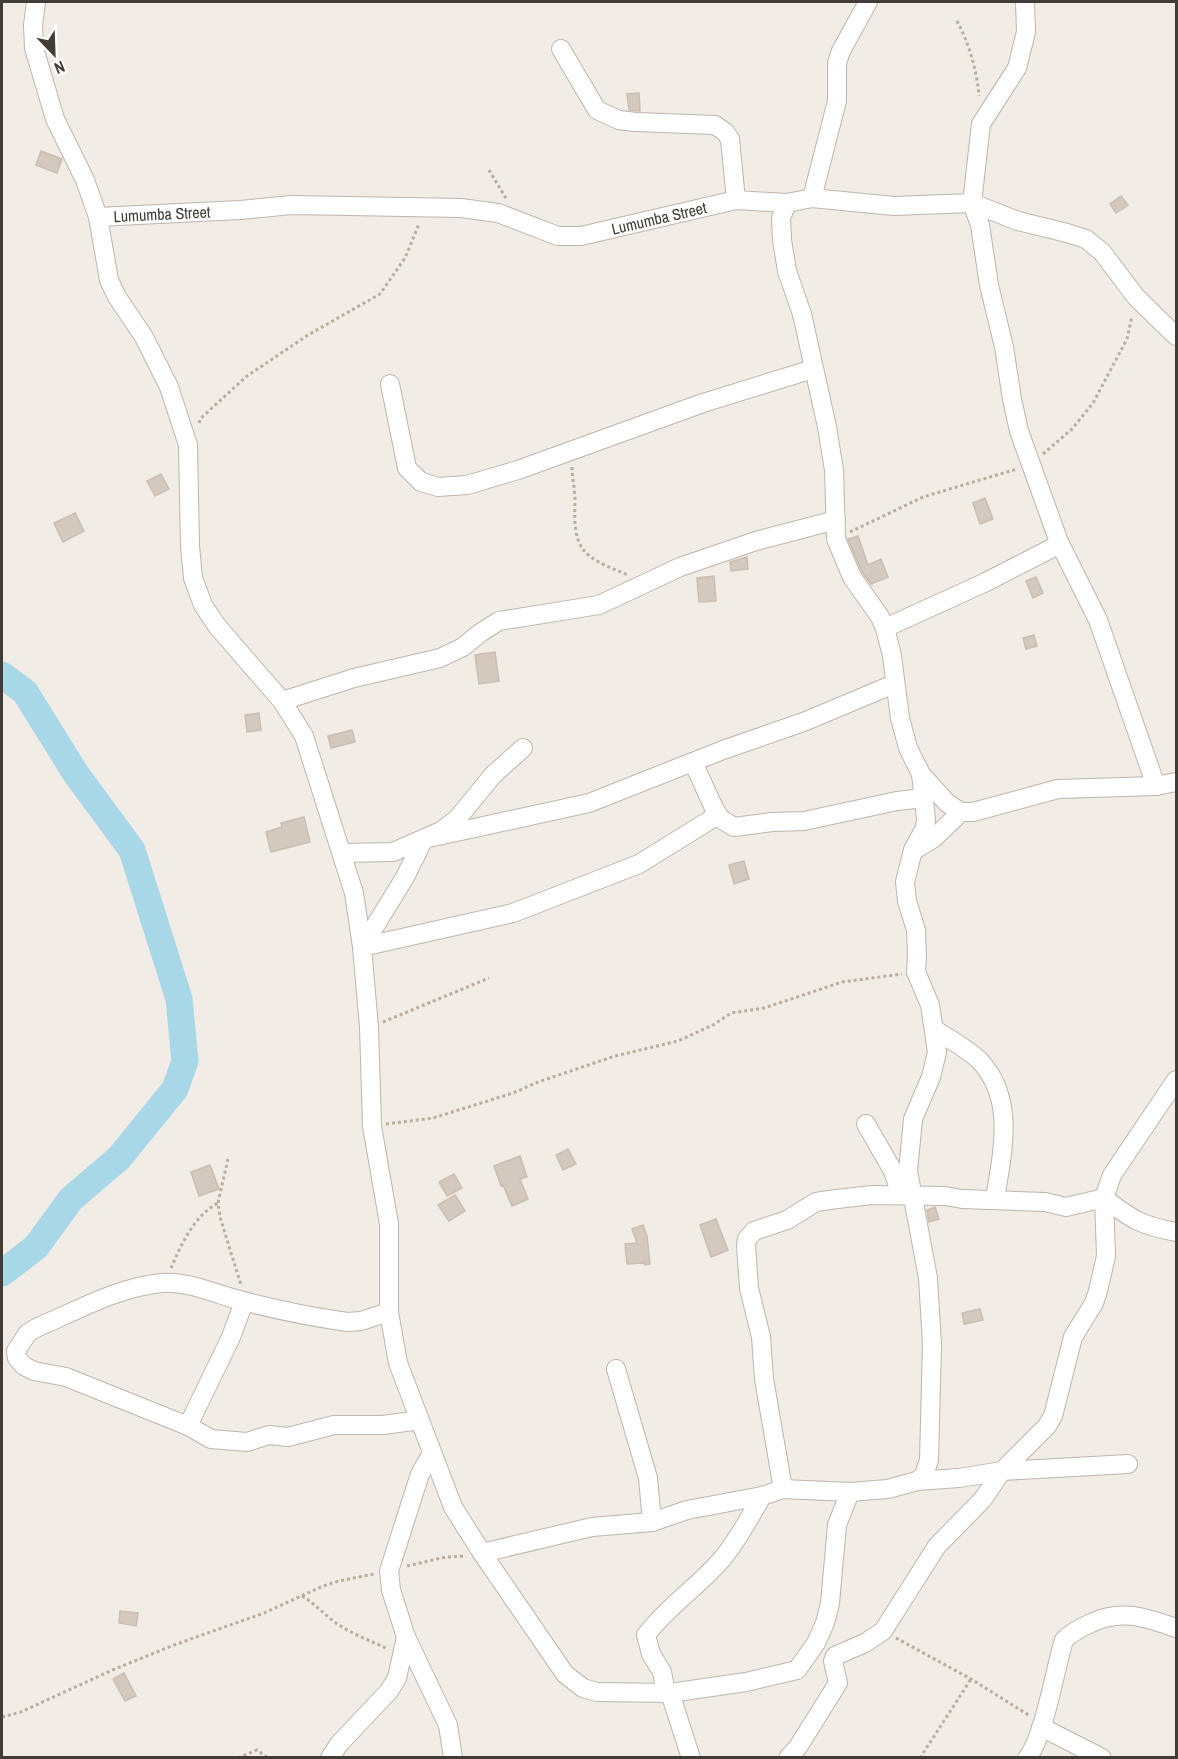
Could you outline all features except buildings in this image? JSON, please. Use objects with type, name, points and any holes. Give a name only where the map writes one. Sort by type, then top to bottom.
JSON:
[{"type":"street","points":[[36,2],[33,24],[34,48],[55,119],[85,180],[98,217],[109,280],[117,297],[144,337],[169,387],[188,445],[193,578],[203,605],[217,626],[282,701],[304,736],[354,893],[362,947],[369,1027],[372,1126],[390,1224],[389,1312],[398,1363],[453,1507],[565,1674],[583,1688],[597,1692],[668,1693],[746,1682],[797,1670],[816,1643],[825,1623],[830,1603],[837,1525],[850,1492]]},
{"type":"street","points":[[812,198],[837,101],[837,63],[841,51],[868,2]]},
{"type":"street","points":[[1025,2],[1026,32],[1017,68],[981,124],[972,203],[980,225],[989,285],[1004,347],[1019,431],[1060,544],[1098,620],[1156,786]]},
{"type":"street","points":[[561,49],[597,110],[619,120],[715,125],[725,132],[729,139],[736,200]]},
{"type":"street","name":"Lumumba Street","points":[[98,217],[292,205],[480,210],[525,222],[558,236],[581,236],[736,200],[787,202],[812,198],[894,207],[972,203],[1018,221],[1086,239],[1102,252],[1136,297],[1176,336]]},
{"type":"street","points":[[787,202],[781,218],[782,240],[787,271],[802,314],[827,427],[834,470],[836,539],[852,577],[885,628],[908,748],[921,774],[947,803],[961,812],[973,812],[1058,789],[1156,786],[1176,782]]},
{"type":"street","points":[[390,384],[407,468],[422,482],[438,486],[467,485],[518,470],[703,403],[813,369]]},
{"type":"street","points":[[282,701],[354,678],[440,658],[463,647],[499,621],[599,605],[680,567],[756,541],[836,520]]},
{"type":"street","points":[[885,628],[984,583],[1060,544]]},
{"type":"street","points":[[424,839],[590,803],[894,684]]},
{"type":"street","points":[[342,853],[393,852],[441,831],[457,819],[493,775],[523,748]]},
{"type":"street","points":[[693,762],[718,815],[734,827],[804,821],[897,801],[924,798]]},
{"type":"street","points":[[917,1481],[924,1475],[929,1460],[932,1344],[928,1278],[908,1196],[908,1171],[913,1119],[931,1077],[937,1052],[930,1005],[916,972],[916,930],[904,882],[913,850],[925,828],[921,774]]},
{"type":"street","points":[[913,850],[934,838],[961,812]]},
{"type":"street","points":[[362,947],[513,913],[639,864],[718,815]]},
{"type":"street","points":[[362,947],[404,879],[424,839]]},
{"type":"street","points":[[934,1029],[978,1059],[995,1083],[1005,1124],[995,1199]]},
{"type":"street","points":[[788,1758],[798,1747],[838,1683],[833,1661],[835,1656],[865,1643],[883,1631],[937,1546],[983,1499],[1002,1471],[1047,1426],[1053,1416],[1073,1337],[1094,1303],[1098,1291],[1106,1256],[1104,1198],[1112,1175],[1176,1080]]},
{"type":"street","points":[[866,1124],[908,1196]]},
{"type":"street","points":[[783,1489],[764,1379],[761,1337],[749,1288],[747,1239],[754,1231],[787,1220],[816,1202],[872,1195],[945,1196],[1045,1202],[1066,1207],[1104,1198],[1146,1226],[1176,1232]]},
{"type":"street","points":[[389,1312],[361,1321],[347,1322],[244,1302],[191,1286],[164,1283],[118,1293],[36,1328],[27,1334],[18,1347],[16,1356],[24,1366],[34,1371],[66,1377],[188,1426],[211,1439],[246,1442],[269,1435],[288,1437],[334,1425],[383,1425],[420,1420]]},
{"type":"street","points":[[188,1426],[231,1337],[244,1302]]},
{"type":"street","points":[[616,1369],[648,1478],[652,1522]]},
{"type":"street","points":[[432,1453],[420,1474],[389,1571],[391,1590],[406,1637],[448,1725],[453,1758]]},
{"type":"street","points":[[482,1553],[592,1527],[652,1522],[687,1510],[762,1496],[783,1489],[850,1492],[888,1489],[917,1481],[958,1478],[1002,1471],[1128,1464]]},
{"type":"street","points":[[691,1758],[662,1672],[651,1654],[646,1635],[656,1621],[722,1559],[762,1496]]},
{"type":"street","points":[[1027,1758],[1033,1751],[1042,1725],[1064,1641],[1072,1632],[1102,1617],[1123,1614],[1137,1615],[1176,1628]]},
{"type":"street","points":[[330,1758],[339,1744],[389,1691],[397,1678],[406,1637]]},
{"type":"street","points":[[1042,1725],[1102,1758]]},
{"type":"path","points":[[957,21],[975,72],[981,124]]},
{"type":"path","points":[[489,170],[507,200],[525,222]]},
{"type":"path","points":[[188,445],[201,418],[247,376],[308,335],[380,294],[405,258],[426,208]]},
{"type":"path","points":[[836,539],[923,496],[1030,465],[1072,429],[1093,403],[1127,339],[1136,297]]},
{"type":"path","points":[[575,450],[572,465],[575,497],[573,514],[578,545],[596,561],[646,581]]},
{"type":"path","points":[[372,1126],[433,1118],[513,1094],[538,1082],[615,1056],[678,1041],[713,1025],[731,1012],[764,1008],[842,982],[916,972]]},
{"type":"path","points":[[369,1027],[489,978]]},
{"type":"path","points":[[228,1159],[218,1203],[220,1217],[242,1287],[244,1302]]},
{"type":"path","points":[[164,1283],[196,1221],[204,1211],[218,1203]]},
{"type":"path","points":[[2,1717],[21,1712],[110,1671],[264,1613],[339,1581],[446,1557],[482,1553]]},
{"type":"path","points":[[302,1596],[350,1632],[403,1655]]},
{"type":"path","points":[[883,1631],[971,1679],[1042,1725]]},
{"type":"path","points":[[920,1758],[971,1679]]},
{"type":"path","points":[[238,1758],[257,1750],[268,1758]]},
{"type":"waterway","points":[[2,675],[25,692],[76,774],[132,850],[179,999],[185,1061],[175,1089],[119,1158],[71,1199],[36,1247],[2,1273]]}]
